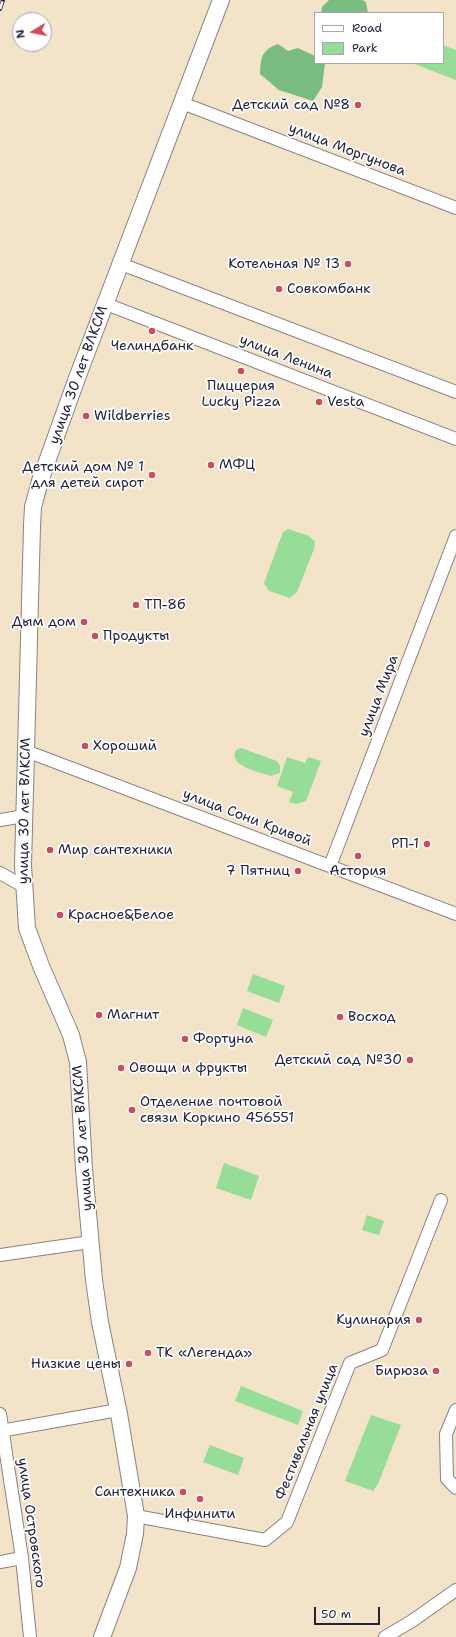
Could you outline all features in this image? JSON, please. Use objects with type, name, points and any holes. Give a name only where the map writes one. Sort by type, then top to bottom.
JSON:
[{"type":"main road","name":"улица 30 лет ВЛКСМ","points":[[102,1637],[128,1568],[135,1534],[136,1516],[118,1410],[100,1322],[90,1242],[78,1062],[71,1035],[41,966],[27,928],[24,886],[24,816],[34,507],[40,481],[66,408],[221,0]]},
{"type":"street","name":"улица Моргунова","points":[[182,103],[456,208]]},
{"type":"street","name":"улица Ленина","points":[[121,264],[456,392]]},
{"type":"street","name":"улица Ленина","points":[[106,304],[456,439]]},
{"type":"street","name":"улица Мира","points":[[330,866],[456,536]]},
{"type":"street","name":"улица Сони Кривой","points":[[26,751],[456,914]]},
{"type":"street","points":[[0,820],[24,816]]},
{"type":"street","points":[[0,874],[24,886]]},
{"type":"street","name":"Фестивальная улица","points":[[136,1516],[265,1540],[287,1522],[350,1364],[382,1350],[441,1200]]},
{"type":"street","points":[[0,1255],[90,1242]]},
{"type":"street","points":[[2,1430],[118,1410]]},
{"type":"street","points":[[456,1410],[446,1434],[447,1479],[456,1488]]},
{"type":"street","name":"улица Островского","points":[[0,1414],[22,1558],[30,1637]]},
{"type":"street","points":[[0,1562],[22,1558]]},
{"type":"street","points":[[385,1637],[412,1621],[456,1590]]},
{"type":"green space","points":[[329,0],[362,0],[366,2],[368,12],[321,12],[322,7]]},
{"type":"green space","points":[[278,44],[288,51],[298,48],[314,56],[314,64],[325,64],[322,87],[313,101],[279,90],[260,74],[263,55],[272,46]]},
{"type":"green space","points":[[444,45],[456,50],[456,80],[415,64],[444,64]]},
{"type":"green space","points":[[288,529],[309,536],[315,542],[314,549],[297,592],[290,598],[269,591],[264,583],[283,532]]},
{"type":"green space","points":[[241,748],[277,761],[280,766],[280,773],[271,776],[246,768],[236,760],[234,756],[236,750]]},
{"type":"green space","points":[[287,757],[305,763],[308,757],[321,761],[306,801],[296,804],[289,802],[293,792],[277,786]]},
{"type":"green space","points":[[253,974],[285,986],[279,1003],[247,991]]},
{"type":"green space","points":[[243,1008],[273,1020],[266,1037],[237,1025]]},
{"type":"green space","points":[[224,1163],[259,1176],[251,1200],[216,1188]]},
{"type":"green space","points":[[367,1215],[384,1221],[379,1235],[362,1230]]},
{"type":"green space","points":[[241,1386],[303,1411],[298,1425],[235,1401]]},
{"type":"green space","points":[[371,1415],[401,1425],[378,1484],[373,1491],[345,1481]]},
{"type":"green space","points":[[210,1445],[244,1458],[238,1475],[203,1462]]},
{"type":"railway","points":[[0,9],[3,0]]},
{"type":"place","name":"Детский сад №8","points":[[358,105]]},
{"type":"place","name":"Котельная № 13","points":[[348,264]]},
{"type":"place","name":"Совкомбанк","points":[[279,289]]},
{"type":"place","name":"Челиндбанк","points":[[152,331]]},
{"type":"place","name":"Пиццерия Lucky Pizza","points":[[241,371]]},
{"type":"place","name":"Vesta","points":[[319,402]]},
{"type":"place","name":"Wildberries","points":[[86,416]]},
{"type":"place","name":"МФЦ","points":[[211,465]]},
{"type":"place","name":"Детский дом № 1 для детей сирот","points":[[152,475]]},
{"type":"place","name":"ТП-8б","points":[[136,605]]},
{"type":"place","name":"Дым дом","points":[[84,622]]},
{"type":"place","name":"Продукты","points":[[95,636]]},
{"type":"place","name":"Хороший","points":[[85,746]]},
{"type":"place","name":"РП-1","points":[[427,844]]},
{"type":"place","name":"Мир сантехники","points":[[50,850]]},
{"type":"place","name":"Астория","points":[[358,856]]},
{"type":"place","name":"7 Пятниц","points":[[298,871]]},
{"type":"place","name":"Красное&Белое","points":[[60,915]]},
{"type":"place","name":"Магнит","points":[[99,1015]]},
{"type":"place","name":"Восход","points":[[340,1017]]},
{"type":"place","name":"Фортуна","points":[[185,1039]]},
{"type":"place","name":"Детский сад №30","points":[[410,1060]]},
{"type":"place","name":"Овощи и фрукты","points":[[121,1068]]},
{"type":"place","name":"Отделение почтовой связи Коркино 456551","points":[[132,1110]]},
{"type":"place","name":"Кулинария","points":[[419,1320]]},
{"type":"place","name":"ТК «Легенда»","points":[[148,1353]]},
{"type":"place","name":"Низкие цены","points":[[129,1364]]},
{"type":"place","name":"Бирюза","points":[[436,1371]]},
{"type":"place","name":"Сантехника","points":[[183,1492]]},
{"type":"place","name":"Инфинити","points":[[200,1499]]}]
